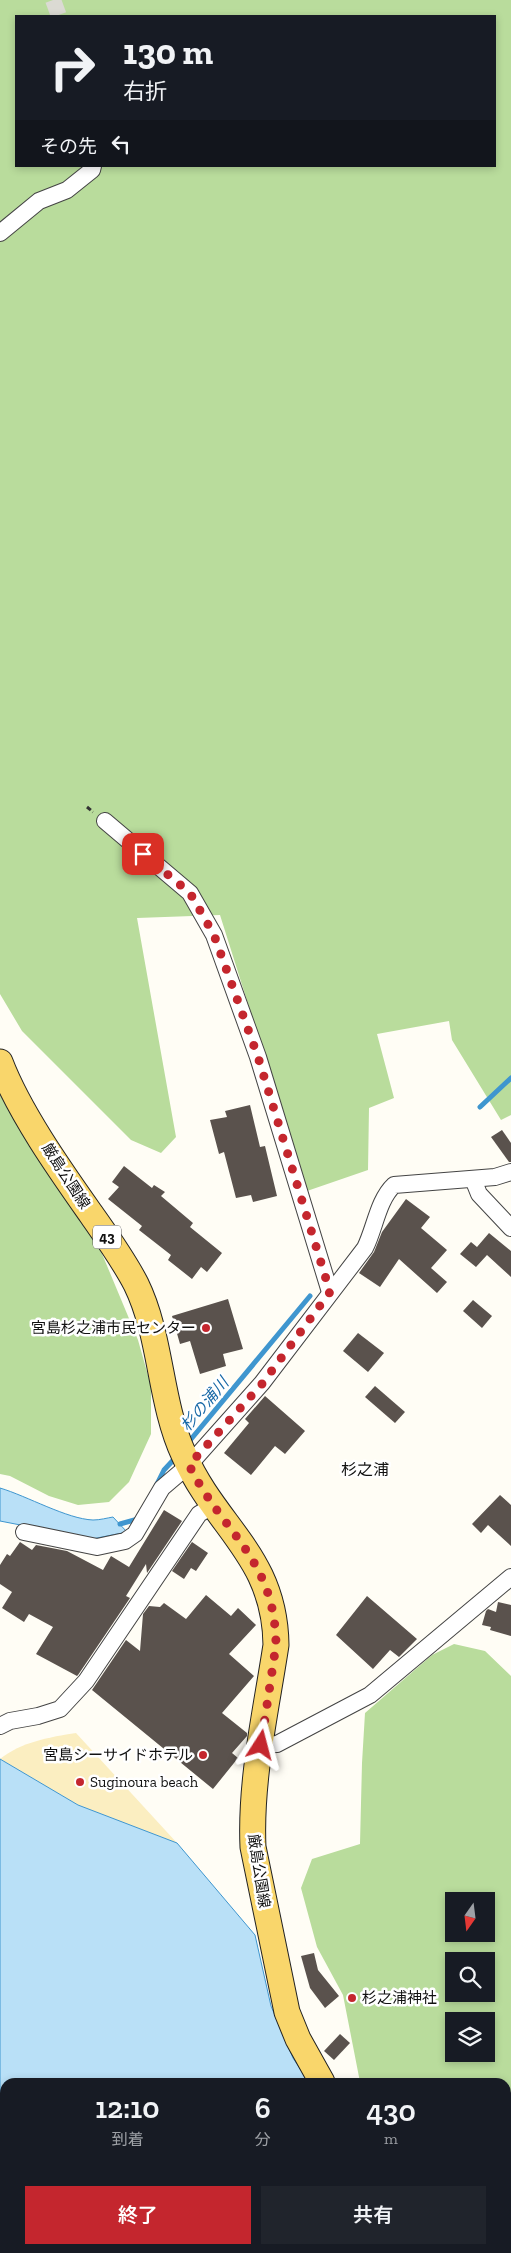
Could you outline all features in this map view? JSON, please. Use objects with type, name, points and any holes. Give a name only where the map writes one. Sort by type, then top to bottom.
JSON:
[{"type":"main road","name":"厳島公園線","points":[[0,1062],[6,1079],[45,1144],[124,1262],[137,1286],[147,1310],[174,1429],[186,1460],[214,1505],[257,1566],[270,1596],[274,1612],[276,1645],[261,1745],[252,1826],[256,1868],[287,2012],[298,2039],[320,2078]]},
{"type":"street","points":[[0,233],[39,201],[67,190],[92,170],[93,167]]},
{"type":"street","points":[[105,821],[190,893],[214,935],[258,1057],[330,1292]]},
{"type":"street","points":[[24,1532],[70,1543],[98,1546],[125,1541],[134,1534],[162,1488],[186,1460],[262,1384],[364,1248],[372,1235],[386,1192],[394,1185],[495,1178],[511,1172]]},
{"type":"street","points":[[473,1179],[479,1194],[511,1228]]},
{"type":"street","points":[[0,1726],[10,1721],[38,1716],[60,1709],[86,1681],[199,1514],[214,1505]]},
{"type":"street","points":[[261,1745],[277,1744],[370,1695],[511,1577]]},
{"type":"green space","points":[[0,0],[511,0],[511,1115],[501,1120],[452,1040],[449,1021],[377,1034],[394,1098],[369,1108],[368,1170],[307,1191],[220,915],[137,918],[176,1137],[161,1153],[131,1140],[22,1031],[0,994]]},
{"type":"green space","points":[[0,1095],[100,1249],[138,1340],[151,1386],[151,1434],[129,1482],[109,1502],[78,1505],[49,1496],[10,1476],[0,1474]]},
{"type":"green space","points":[[454,1644],[485,1651],[511,1676],[511,2078],[359,2078],[343,1995],[317,1947],[301,1888],[312,1859],[360,1844],[365,1713],[432,1655]]},
{"type":"sand","name":"Suginoura beach","points":[[76,1733],[177,1843],[78,1805],[0,1759],[26,1744]]},
{"type":"water","points":[[0,1488],[71,1516],[96,1520],[113,1517],[127,1532],[92,1539],[0,1521]]},
{"type":"water","points":[[0,1759],[78,1805],[177,1843],[255,1935],[271,2006],[293,2058],[306,2078],[0,2078]]},
{"type":"building","points":[[250,1105],[260,1147],[265,1146],[277,1196],[253,1202],[251,1195],[236,1198],[224,1152],[219,1154],[210,1120],[227,1117],[225,1111]]},
{"type":"building","points":[[502,1130],[511,1143],[511,1162],[509,1162],[491,1137]]},
{"type":"building","points":[[124,1166],[152,1188],[154,1185],[165,1192],[161,1196],[193,1223],[190,1227],[222,1253],[207,1272],[201,1267],[192,1279],[168,1260],[171,1255],[139,1230],[142,1226],[108,1199],[119,1187],[112,1182]]},
{"type":"building","points":[[406,1199],[430,1217],[421,1228],[447,1250],[431,1268],[447,1282],[437,1293],[399,1259],[380,1287],[359,1273],[374,1252],[382,1232]]},
{"type":"building","points":[[489,1233],[511,1251],[511,1277],[487,1255],[476,1267],[460,1254],[471,1242],[477,1247]]},
{"type":"building","name":"宮島杉之浦市民センター","points":[[228,1299],[243,1349],[223,1354],[226,1366],[200,1374],[190,1341],[180,1344],[172,1316]]},
{"type":"building","points":[[473,1300],[492,1316],[482,1328],[463,1311]]},
{"type":"building","points":[[358,1333],[384,1353],[368,1372],[343,1351]]},
{"type":"building","points":[[375,1386],[405,1412],[395,1423],[365,1397]]},
{"type":"building","points":[[265,1396],[305,1431],[285,1454],[275,1446],[251,1475],[224,1453],[249,1423],[245,1419]]},
{"type":"building","points":[[500,1495],[511,1505],[511,1546],[488,1525],[481,1533],[472,1524]]},
{"type":"building","points":[[164,1510],[182,1521],[147,1573],[146,1564],[126,1596],[130,1598],[78,1675],[36,1654],[53,1627],[29,1614],[24,1622],[2,1608],[12,1592],[0,1584],[0,1565],[7,1554],[10,1556],[20,1542],[32,1550],[36,1545],[67,1551],[103,1570],[111,1556],[129,1567]]},
{"type":"building","points":[[192,1542],[208,1553],[196,1571],[191,1568],[184,1579],[172,1571]]},
{"type":"building","points":[[206,1595],[231,1616],[238,1608],[256,1625],[229,1654],[254,1676],[222,1713],[247,1733],[247,1736],[232,1753],[238,1758],[213,1789],[92,1690],[126,1640],[140,1651],[143,1614],[149,1606],[160,1607],[164,1603],[186,1619]]},
{"type":"building","points":[[367,1596],[417,1639],[399,1657],[390,1650],[373,1669],[336,1635]]},
{"type":"building","points":[[498,1602],[511,1605],[511,1636],[490,1630],[491,1627],[482,1625],[486,1611],[488,1609],[496,1612]]},
{"type":"building","points":[[314,1953],[318,1970],[339,1996],[325,2008],[310,1988],[301,1956]]},
{"type":"building","points":[[340,2034],[350,2043],[334,2060],[324,2051]]},
{"type":"waterway","name":"杉の浦川","points":[[480,1107],[511,1078]]},
{"type":"waterway","name":"杉の浦川","points":[[187,1444],[310,1296]]},
{"type":"waterway","name":"杉の浦川","points":[[156,1486],[164,1470],[177,1456]]},
{"type":"waterway","name":"杉の浦川","points":[[120,1524],[138,1519]]},
{"type":"tunnel","points":[[53,0],[59,15]]},
{"type":"place","name":"宮島杉之浦市民センター","points":[[206,1328]]},
{"type":"place","name":"宮島シーサイドホテル","points":[[203,1755]]},
{"type":"place","name":"Suginoura beach","points":[[80,1782]]},
{"type":"place","name":"杉之浦神社","points":[[352,1998]]},
{"type":"district","name":"杉之浦","points":[[365,1469]]},
{"type":"route","points":[[143,854],[190,893],[214,935],[258,1057],[330,1292],[262,1384],[189,1465],[207,1495],[248,1551],[264,1580],[270,1596],[274,1612],[276,1645],[261,1745]]}]
